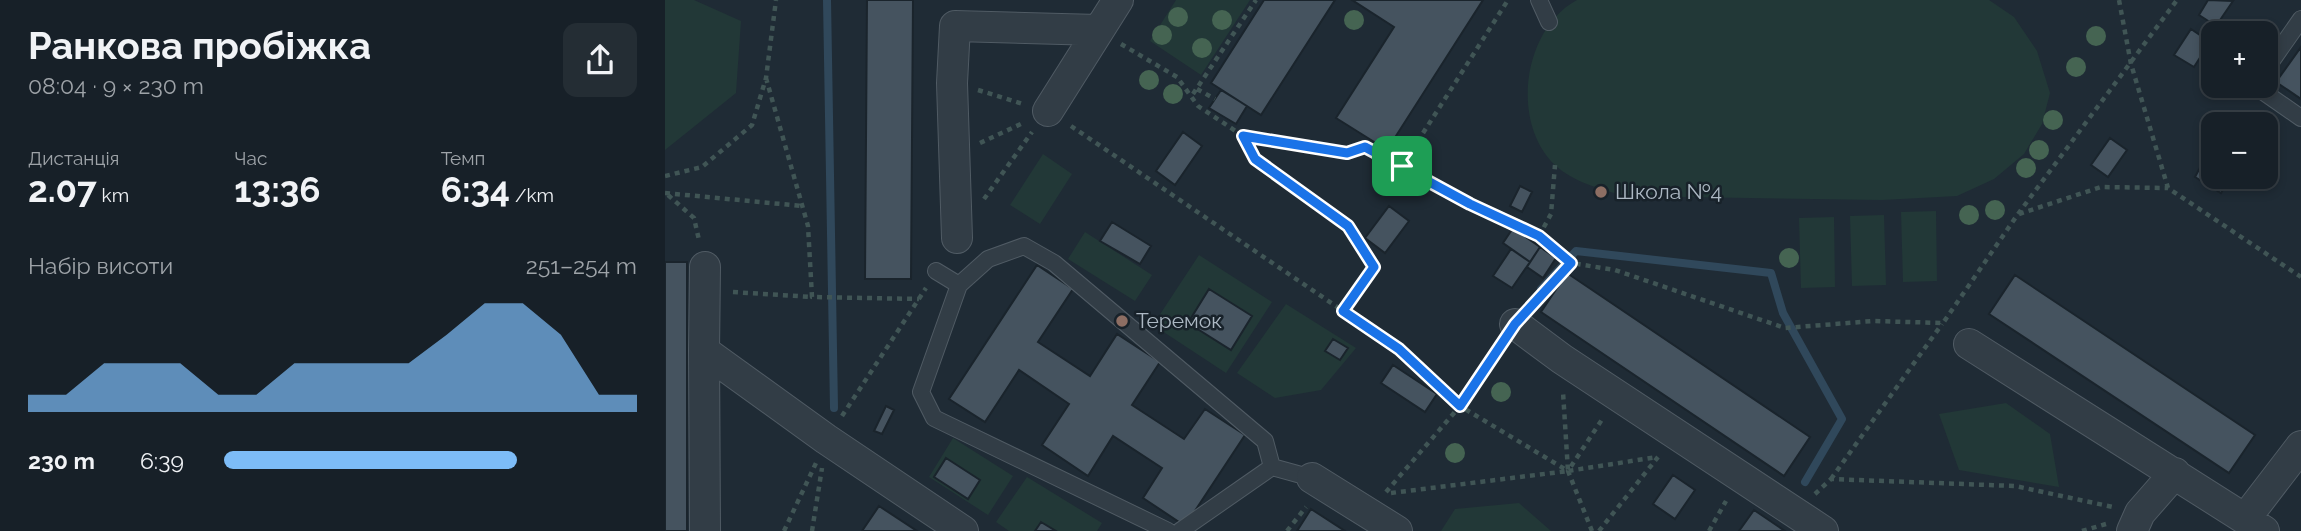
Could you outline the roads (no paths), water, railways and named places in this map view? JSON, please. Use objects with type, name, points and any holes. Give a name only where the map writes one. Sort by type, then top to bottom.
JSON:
[{"type":"street","points":[[1048,111],[1118,0]]},
{"type":"street","points":[[957,238],[953,83],[955,26],[1098,30]]},
{"type":"street","points":[[704,279],[705,531]]},
{"type":"street","points":[[1515,324],[1617,396],[1823,531]]},
{"type":"street","points":[[1969,344],[2255,525],[2301,446]]},
{"type":"street","points":[[704,351],[826,439],[963,531]]},
{"type":"street","points":[[2136,522],[2175,473]]},
{"type":"street","points":[[1318,481],[1397,531]]},
{"type":"lane","points":[[1539,0],[1549,22]]},
{"type":"lane","points":[[2278,52],[2301,19]]},
{"type":"lane","points":[[2272,98],[2301,118]]},
{"type":"lane","points":[[1168,531],[934,418],[921,392],[959,285],[988,260],[1024,246],[1054,263],[1265,440],[1272,467]]},
{"type":"lane","points":[[936,271],[959,285]]},
{"type":"lane","points":[[1272,467],[1318,481]]},
{"type":"lane","points":[[1180,531],[1272,467]]},
{"type":"waterway","points":[[827,0],[834,408]]},
{"type":"waterway","points":[[1541,289],[1576,251],[1771,273],[1783,313],[1842,419],[1805,482]]},
{"type":"place","name":"Школа №4","points":[[1601,192]]},
{"type":"place","name":"Теремок","points":[[1122,321]]}]
